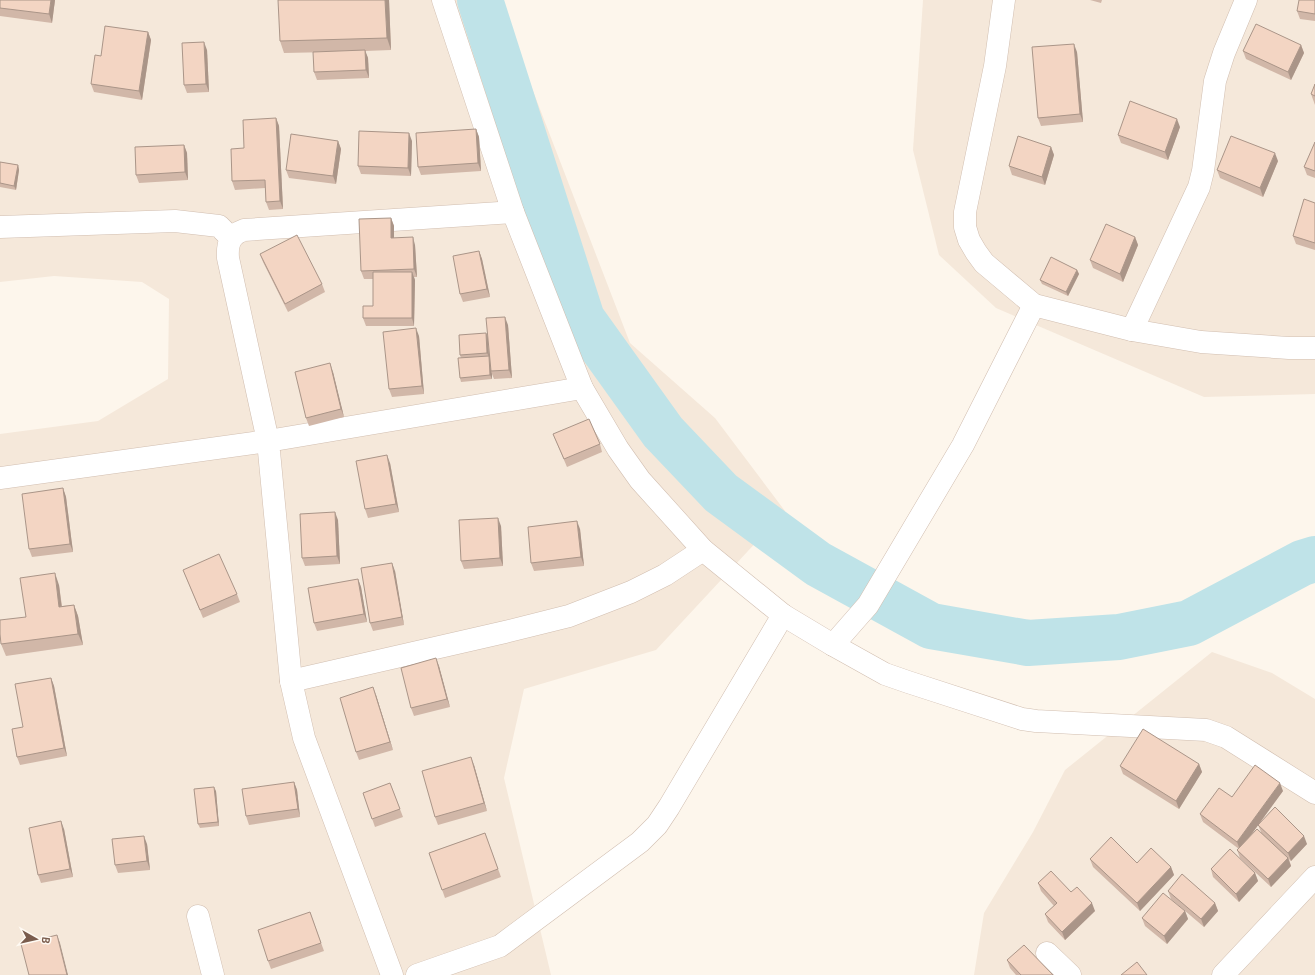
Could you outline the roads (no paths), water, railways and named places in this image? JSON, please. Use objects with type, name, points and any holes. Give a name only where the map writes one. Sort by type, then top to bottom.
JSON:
[{"type":"street","points":[[443,0],[513,212],[582,388],[618,449],[640,480],[703,550],[783,615],[863,662],[891,676],[1022,719],[1036,721],[1194,728],[1217,733],[1315,793]]},
{"type":"street","points":[[1004,0],[994,66],[965,212],[965,227],[969,240],[984,262],[1034,305],[1132,330],[1201,342],[1289,348],[1315,348]]},
{"type":"street","points":[[1132,330],[1199,187],[1203,171],[1215,81],[1246,0]]},
{"type":"street","points":[[392,975],[304,738],[291,681],[268,440],[228,258],[228,252],[231,238],[236,233],[244,230],[513,212]]},
{"type":"street","points":[[0,227],[175,221],[219,226],[231,238]]},
{"type":"street","points":[[833,645],[868,605],[963,445],[1034,305]]},
{"type":"street","points":[[0,478],[268,440],[582,388]]},
{"type":"street","points":[[291,681],[569,616],[631,592],[665,575],[703,550]]},
{"type":"street","points":[[416,975],[500,946],[640,842],[657,826],[783,615]]},
{"type":"street","points":[[1223,975],[1315,877]]},
{"type":"street","points":[[198,916],[212,975]]},
{"type":"street","points":[[1047,953],[1070,975]]},
{"type":"waterway","points":[[480,0],[582,319],[663,432],[721,493],[818,564],[931,626],[1028,643],[1119,637],[1189,623],[1302,563],[1315,559]]}]
